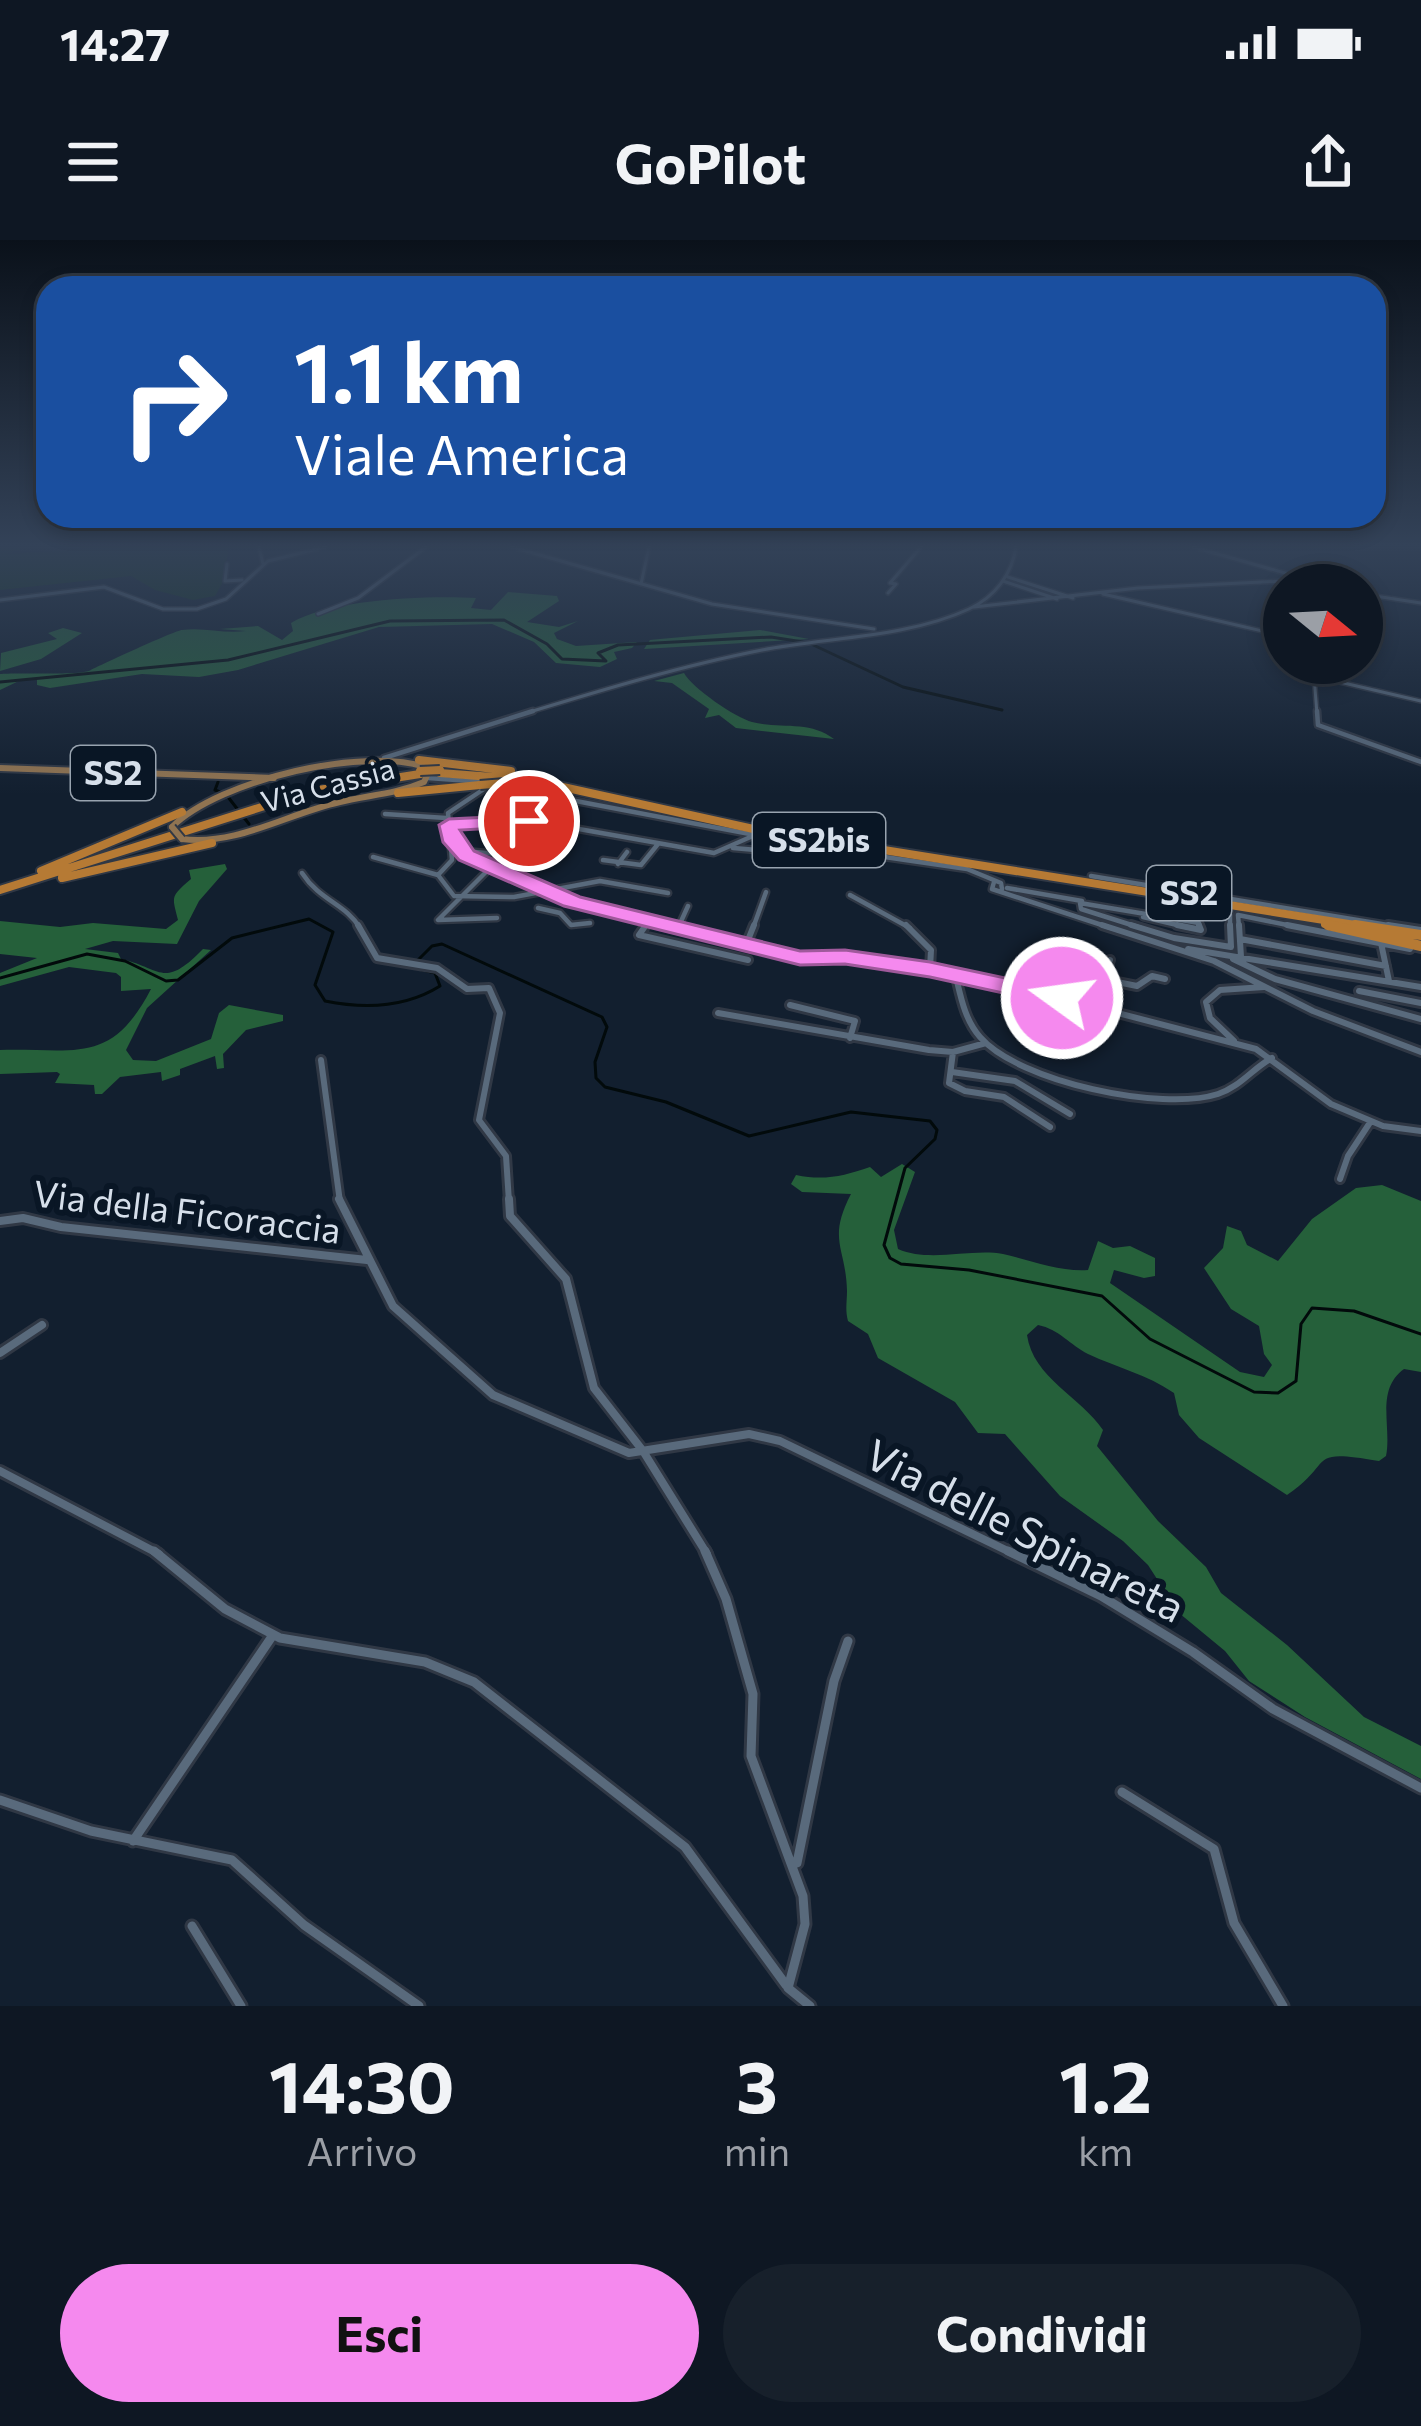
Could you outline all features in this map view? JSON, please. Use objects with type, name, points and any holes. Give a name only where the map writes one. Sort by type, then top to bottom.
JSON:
[{"type":"highway","name":"SS2","points":[[422,771],[490,766],[577,789]]},
{"type":"highway","name":"SS2bis","points":[[0,889],[325,788],[422,771],[515,778],[760,827],[958,858]]},
{"type":"highway","name":"SS2","points":[[398,794],[480,785],[577,789]]},
{"type":"highway","name":"SS2bis","points":[[592,792],[758,830],[974,864]]},
{"type":"highway","points":[[0,889],[182,812]]},
{"type":"highway","points":[[0,889],[212,843]]},
{"type":"highway","name":"SS2","points":[[958,858],[1421,931]]},
{"type":"highway","name":"SS2","points":[[974,864],[1421,931]]},
{"type":"highway","points":[[974,864],[994,872],[1000,885],[1016,874],[1042,874]]},
{"type":"highway","points":[[1016,867],[1091,876]]},
{"type":"highway","points":[[1294,913],[1354,934],[1421,948]]},
{"type":"main road","name":"Via Cassia","points":[[0,769],[226,777],[297,773],[384,758],[422,771],[398,794],[339,802],[212,843],[182,839],[172,826],[182,812],[297,773]]},
{"type":"main road","name":"Via Cassia","points":[[226,777],[243,784],[230,796]]},
{"type":"street","points":[[873,629],[877,631]]},
{"type":"street","points":[[384,758],[621,684],[760,650],[886,629]]},
{"type":"street","points":[[1315,684],[1319,726],[1421,762]]},
{"type":"street","points":[[1348,684],[1421,701]]},
{"type":"street","points":[[420,748],[413,754],[422,771],[755,835],[968,869],[1029,904],[1229,967],[1312,1011],[1421,1052]]},
{"type":"street","points":[[438,875],[452,860],[450,809],[479,790],[502,786]]},
{"type":"street","points":[[386,814],[448,821],[537,822],[714,853],[755,835]]},
{"type":"street","points":[[738,844],[745,833]]},
{"type":"street","points":[[453,842],[490,868],[542,890],[648,922],[800,958],[845,957],[930,969],[1237,1044],[1272,1058],[1331,1104],[1371,1121],[1421,1131]]},
{"type":"street","points":[[603,860],[641,865],[658,844]]},
{"type":"street","points":[[730,848],[792,853],[779,861]]},
{"type":"street","points":[[460,851],[498,854]]},
{"type":"street","points":[[618,864],[627,852]]},
{"type":"street","points":[[374,857],[438,875],[448,891],[461,897],[514,897],[600,881],[668,893]]},
{"type":"street","points":[[490,868],[438,920],[497,918]]},
{"type":"street","points":[[302,873],[316,895],[353,916],[377,958],[450,971],[467,989],[489,988],[495,1000],[499,1022],[487,1059],[479,1120],[506,1156],[509,1213],[564,1275],[580,1321],[592,1384],[643,1451],[707,1551],[726,1599],[753,1694],[750,1753],[796,1867],[806,1920],[788,1988]]},
{"type":"street","points":[[1091,876],[1421,931]]},
{"type":"street","points":[[1000,885],[1064,897],[1174,938],[1231,947],[1229,911]]},
{"type":"street","points":[[746,945],[766,892]]},
{"type":"street","points":[[850,895],[864,897],[925,940],[932,952],[930,969]]},
{"type":"street","points":[[560,914],[572,902]]},
{"type":"street","points":[[1154,915],[1156,902],[1229,911],[1421,948]]},
{"type":"street","points":[[677,929],[688,905]]},
{"type":"street","points":[[1082,905],[1110,905],[1199,923]]},
{"type":"street","points":[[1110,905],[1201,930],[1198,908]]},
{"type":"street","points":[[538,908],[560,914],[571,926],[590,923]]},
{"type":"street","points":[[1241,957],[1238,915],[1421,948]]},
{"type":"street","points":[[648,922],[639,935],[748,960]]},
{"type":"street","points":[[1240,939],[1386,966]]},
{"type":"street","points":[[1381,943],[1394,982]]},
{"type":"street","points":[[1172,947],[1421,985]]},
{"type":"street","points":[[1224,954],[1275,979],[1421,1019]]},
{"type":"street","points":[[1093,1006],[1110,960]]},
{"type":"street","points":[[1062,998],[1060,983],[1066,971]]},
{"type":"street","points":[[1102,979],[1137,986],[1152,976],[1165,979]]},
{"type":"street","points":[[1357,976],[1362,1003]]},
{"type":"street","points":[[956,977],[963,1009],[986,1043],[1047,1072],[1157,1098],[1208,1097],[1244,1084],[1257,1065],[1272,1058]]},
{"type":"street","points":[[1237,1044],[1210,1018],[1206,1002],[1220,990],[1267,987]]},
{"type":"street","points":[[1360,991],[1421,1003]]},
{"type":"street","points":[[790,1004],[855,1021],[850,1038]]},
{"type":"street","points":[[718,1013],[952,1052],[986,1043]]},
{"type":"street","points":[[952,1052],[949,1082],[956,1088],[1004,1097],[1050,1127]]},
{"type":"street","points":[[321,1060],[338,1197],[398,1312],[485,1390],[619,1450],[643,1451]]},
{"type":"street","points":[[952,1072],[1000,1074],[1048,1097],[1070,1114]]},
{"type":"street","points":[[1340,1179],[1348,1156],[1371,1121]]},
{"type":"street","name":"Via della Ficoraccia","points":[[0,1221],[20,1217],[61,1227],[367,1260]]},
{"type":"street","points":[[0,1353],[42,1325]]},
{"type":"street","name":"Via delle Spinareta","points":[[643,1451],[657,1445],[749,1434],[780,1441],[1102,1596],[1273,1709],[1421,1787]]},
{"type":"street","points":[[0,1471],[166,1558],[225,1609],[272,1635],[425,1662],[481,1687],[680,1843],[788,1988],[810,2006]]},
{"type":"street","points":[[133,1841],[272,1635]]},
{"type":"street","points":[[796,1867],[834,1682],[848,1641]]},
{"type":"street","points":[[1122,1792],[1214,1849],[1237,1928],[1283,2006]]},
{"type":"street","points":[[0,1800],[133,1841],[232,1860],[304,1925],[419,2006]]},
{"type":"street","points":[[192,1926],[241,2006]]},
{"type":"green space","points":[[264,629],[282,640],[293,631],[371,629],[238,670],[199,677],[142,674],[50,688],[37,685],[37,679],[23,679],[0,690],[0,674],[85,672],[182,630]]},
{"type":"green space","points":[[505,629],[561,629],[554,633],[557,639],[576,646],[637,642],[614,652],[617,659],[600,667],[556,663],[534,642]]},
{"type":"green space","points":[[760,630],[809,639],[644,649],[650,640]]},
{"type":"green space","points":[[48,633],[82,633],[41,659],[0,671],[1,653],[57,639]]},
{"type":"green space","points":[[684,673],[705,694],[745,719],[815,729],[834,739],[736,728],[719,715],[705,718],[709,709],[672,683],[654,681]]},
{"type":"green space","points":[[225,864],[227,869],[199,901],[177,944],[113,941],[85,949],[118,953],[121,959],[162,973],[179,969],[203,949],[211,950],[147,1008],[126,1050],[133,1060],[156,1061],[211,1039],[219,1013],[229,1005],[283,1015],[283,1021],[246,1030],[223,1054],[224,1068],[217,1069],[215,1056],[162,1081],[161,1072],[120,1077],[102,1094],[95,1094],[94,1085],[55,1083],[57,1072],[0,1074],[0,1050],[71,1050],[106,1042],[136,1014],[151,989],[121,991],[121,977],[116,973],[69,967],[0,986],[0,973],[37,958],[0,954],[0,921],[166,929],[178,920],[174,897],[191,879],[189,870]]},
{"type":"green space","points":[[902,1164],[915,1172],[894,1230],[898,1249],[923,1255],[1003,1254],[1088,1270],[1098,1241],[1113,1248],[1130,1246],[1155,1258],[1155,1276],[1114,1270],[1110,1283],[1240,1372],[1264,1377],[1272,1365],[1264,1354],[1259,1326],[1231,1309],[1204,1268],[1223,1248],[1227,1226],[1241,1231],[1247,1245],[1278,1261],[1312,1219],[1356,1188],[1382,1185],[1421,1201],[1421,1372],[1404,1369],[1390,1387],[1386,1456],[1379,1461],[1330,1457],[1287,1495],[1199,1438],[1179,1415],[1174,1393],[1163,1386],[1088,1354],[1045,1327],[1038,1325],[1027,1335],[1038,1363],[1103,1430],[1097,1446],[1158,1521],[1206,1567],[1221,1593],[1287,1645],[1364,1717],[1421,1746],[1421,1779],[1249,1681],[1225,1651],[1179,1613],[1148,1565],[1060,1496],[1005,1434],[978,1433],[955,1402],[878,1358],[868,1334],[847,1317],[839,1233],[851,1194],[802,1192],[791,1184],[796,1175],[834,1177],[870,1167],[881,1177]]},
{"type":"waterway","points":[[0,682],[228,660],[355,629]]},
{"type":"waterway","points":[[521,629],[562,659],[606,661],[598,653],[618,645],[771,637],[803,642]]},
{"type":"waterway","points":[[809,643],[903,687],[1002,710]]},
{"type":"waterway","points":[[218,782],[215,790],[220,792]]},
{"type":"waterway","points":[[228,797],[249,824]]},
{"type":"waterway","points":[[0,978],[87,954],[125,961],[166,981],[178,980],[232,938],[309,919],[333,932],[315,985],[325,1001],[384,1005],[413,999],[440,986],[435,973],[411,967],[432,946],[442,944],[602,1017],[607,1027],[595,1062],[596,1078],[605,1087],[666,1102],[749,1136],[851,1112],[930,1121],[937,1130],[935,1139],[905,1168],[884,1245],[890,1258],[901,1264],[969,1270],[1102,1296],[1150,1339],[1254,1392],[1278,1393],[1296,1381],[1301,1324],[1312,1308],[1354,1311],[1421,1334]]},
{"type":"route","points":[[529,821],[449,825],[453,842],[466,856],[572,902],[800,958],[845,957],[930,969],[1062,998]]}]
